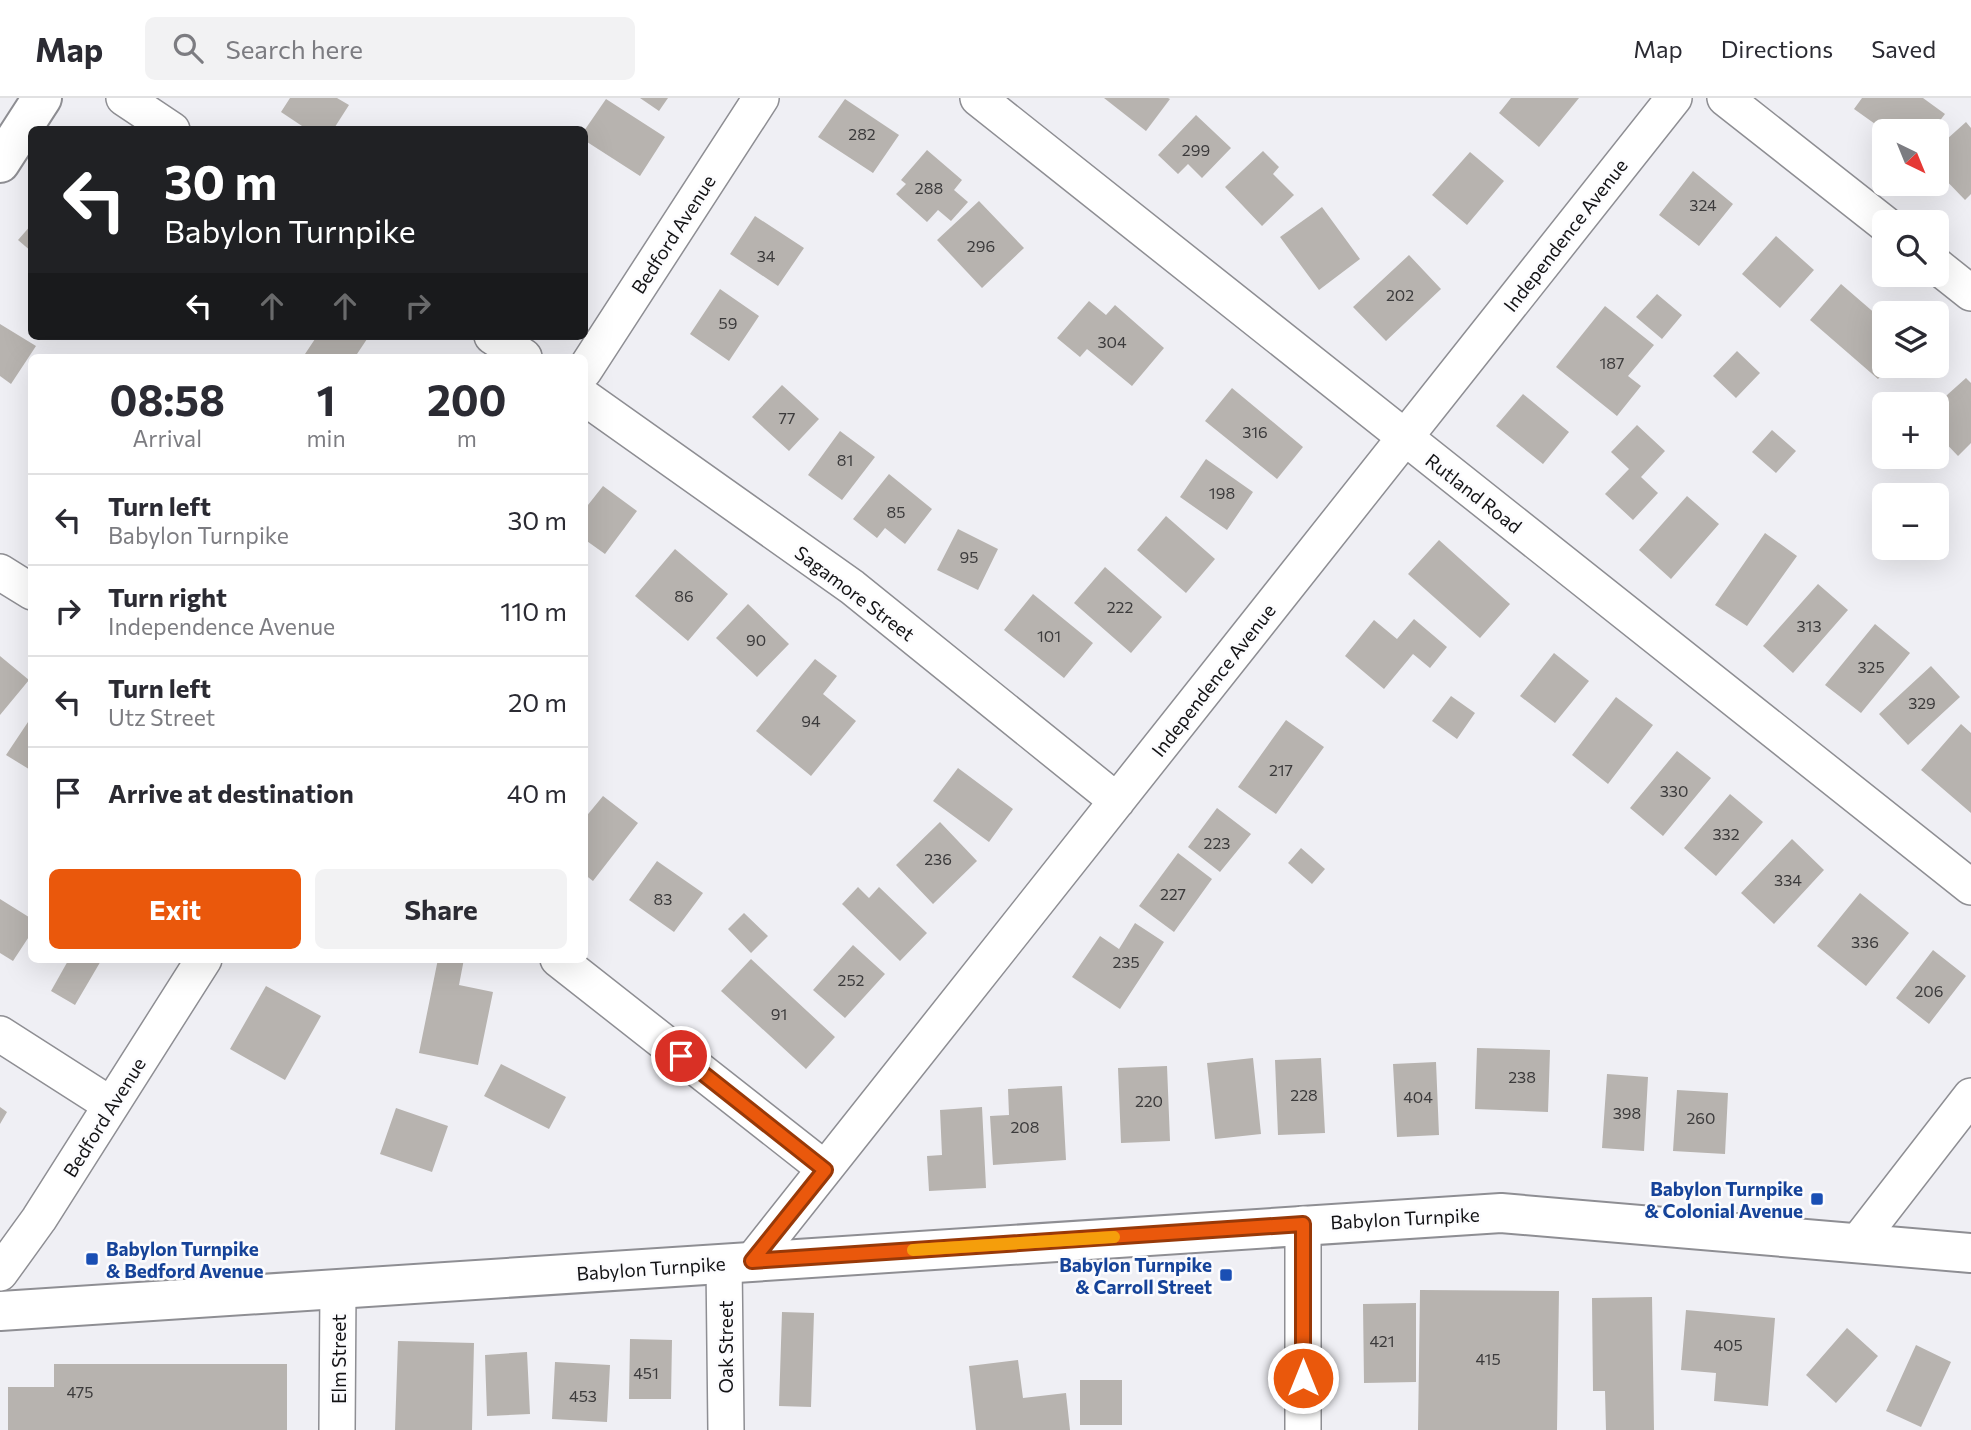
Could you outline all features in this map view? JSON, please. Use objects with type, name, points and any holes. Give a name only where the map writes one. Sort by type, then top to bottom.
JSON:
[{"type":"main road","points":[[0,163],[42,98]]},
{"type":"main road","name":"Babylon Turnpike","points":[[0,1311],[1501,1213],[1971,1253]]},
{"type":"street","points":[[124,98],[166,126]]},
{"type":"street","name":"Bedford Avenue","points":[[588,365],[761,98]]},
{"type":"street","name":"Rutland Road","points":[[978,98],[1971,887]]},
{"type":"street","name":"Independence Avenue","points":[[738,1262],[825,1170],[1674,98]]},
{"type":"street","points":[[1726,98],[1872,214]]},
{"type":"street","points":[[1949,276],[1971,293]]},
{"type":"street","points":[[498,340],[519,354]]},
{"type":"street","name":"Sagamore Street","points":[[588,400],[852,587],[1117,801]]},
{"type":"street","points":[[0,572],[28,590]]},
{"type":"street","name":"Bedford Avenue","points":[[0,1273],[39,1219],[201,963]]},
{"type":"street","points":[[563,963],[825,1170]]},
{"type":"street","points":[[0,1034],[111,1105]]},
{"type":"street","points":[[1857,1242],[1971,1096]]},
{"type":"street","points":[[1303,1224],[1303,1430]]},
{"type":"street","name":"Oak Street","points":[[726,1430],[738,1262]]},
{"type":"street","name":"Elm Street","points":[[337,1430],[338,1289]]},
{"type":"building","points":[[290,98],[337,98],[349,105],[336,126],[302,126],[281,112]]},
{"type":"building","points":[[640,98],[668,98],[659,111]]},
{"type":"building","points":[[1104,98],[1168,98],[1170,99],[1146,131]]},
{"type":"building","points":[[1511,98],[1579,98],[1539,147],[1499,113]]},
{"type":"building","points":[[1862,98],[1923,98],[1945,114],[1941,119],[1872,119],[1872,122],[1854,109]]},
{"type":"building","points":[[606,99],[665,137],[640,176],[588,143],[587,126]]},
{"type":"building","points":[[845,99],[899,135],[873,173],[818,137]]},
{"type":"building","points":[[1196,115],[1231,148],[1202,178],[1188,164],[1178,174],[1158,155]]},
{"type":"building","points":[[1966,122],[1971,128],[1971,194],[1965,200],[1950,184],[1950,136]]},
{"type":"building","points":[[927,150],[962,180],[954,190],[968,202],[951,221],[938,210],[927,222],[896,194],[906,184],[901,180]]},
{"type":"building","points":[[1263,151],[1279,167],[1273,174],[1294,195],[1262,226],[1225,187]]},
{"type":"building","points":[[1470,152],[1504,181],[1467,225],[1432,195]]},
{"type":"building","points":[[1693,171],[1733,204],[1699,246],[1659,215]]},
{"type":"building","points":[[979,201],[1024,248],[982,288],[937,240]]},
{"type":"building","points":[[1322,207],[1360,259],[1319,290],[1280,237]]},
{"type":"building","points":[[755,216],[804,248],[778,286],[730,254]]},
{"type":"building","points":[[28,229],[28,249],[18,240]]},
{"type":"building","points":[[1776,236],[1814,270],[1780,308],[1742,274]]},
{"type":"building","points":[[1409,255],[1441,289],[1386,341],[1353,307]]},
{"type":"building","points":[[1841,284],[1872,311],[1872,374],[1810,320]]},
{"type":"building","points":[[720,289],[759,316],[729,361],[690,334]]},
{"type":"building","points":[[1657,294],[1682,315],[1662,339],[1636,317]]},
{"type":"building","points":[[1089,301],[1106,315],[1115,305],[1164,348],[1132,386],[1087,349],[1080,357],[1057,338]]},
{"type":"building","points":[[1605,306],[1654,345],[1628,376],[1641,386],[1617,416],[1556,367]]},
{"type":"building","points":[[0,324],[36,346],[28,354],[11,384],[0,376]]},
{"type":"building","points":[[314,340],[366,340],[357,354],[305,354]]},
{"type":"building","points":[[1737,351],[1760,373],[1736,398],[1713,376]]},
{"type":"building","points":[[1966,378],[1971,383],[1971,443],[1958,456],[1949,447],[1949,393]]},
{"type":"building","points":[[782,385],[819,419],[789,451],[752,417]]},
{"type":"building","points":[[1232,388],[1303,447],[1277,479],[1205,421]]},
{"type":"building","points":[[1523,394],[1569,432],[1543,464],[1496,426]]},
{"type":"building","points":[[1637,425],[1665,451],[1641,477],[1658,493],[1633,520],[1605,494],[1629,469],[1611,452]]},
{"type":"building","points":[[1772,430],[1796,451],[1776,473],[1752,452]]},
{"type":"building","points":[[840,431],[875,457],[842,500],[808,475]]},
{"type":"building","points":[[1206,459],[1253,492],[1227,530],[1180,497]]},
{"type":"building","points":[[889,474],[932,509],[905,544],[885,528],[877,538],[853,519]]},
{"type":"building","points":[[603,486],[637,511],[605,554],[588,542],[588,505]]},
{"type":"building","points":[[1687,496],[1719,524],[1671,579],[1639,550]]},
{"type":"building","points":[[1166,516],[1215,559],[1186,593],[1137,550]]},
{"type":"building","points":[[958,529],[998,549],[978,590],[937,570]]},
{"type":"building","points":[[1765,533],[1797,556],[1747,626],[1715,605]]},
{"type":"building","points":[[1439,540],[1510,604],[1480,638],[1408,574]]},
{"type":"building","points":[[675,549],[728,594],[688,641],[635,596]]},
{"type":"building","points":[[1105,567],[1162,617],[1131,653],[1074,603]]},
{"type":"building","points":[[1818,584],[1848,610],[1793,673],[1763,646]]},
{"type":"building","points":[[1033,594],[1093,643],[1064,678],[1004,630]]},
{"type":"building","points":[[748,604],[789,644],[757,677],[716,638]]},
{"type":"building","points":[[1414,619],[1447,647],[1430,668],[1413,654],[1384,689],[1345,656],[1374,620],[1397,639]]},
{"type":"building","points":[[1875,624],[1910,653],[1861,713],[1825,685]]},
{"type":"building","points":[[1554,653],[1589,681],[1555,723],[1520,696]]},
{"type":"building","points":[[0,656],[28,681],[0,715]]},
{"type":"building","points":[[815,659],[837,676],[823,694],[856,721],[811,776],[756,731]]},
{"type":"building","points":[[1931,666],[1960,697],[1908,745],[1879,714]]},
{"type":"building","points":[[1451,696],[1475,713],[1457,739],[1432,721]]},
{"type":"building","points":[[1616,697],[1653,725],[1608,784],[1572,755]]},
{"type":"building","points":[[1286,720],[1324,747],[1276,814],[1238,787]]},
{"type":"building","points":[[28,722],[28,769],[6,755]]},
{"type":"building","points":[[1961,724],[1971,733],[1971,813],[1921,770]]},
{"type":"building","points":[[1677,751],[1711,778],[1663,836],[1630,808]]},
{"type":"building","points":[[958,768],[1013,809],[989,842],[933,801]]},
{"type":"building","points":[[1730,794],[1763,822],[1716,876],[1684,848]]},
{"type":"building","points":[[603,796],[638,823],[593,881],[588,877],[588,814]]},
{"type":"building","points":[[1217,808],[1251,834],[1220,872],[1188,847]]},
{"type":"building","points":[[940,822],[977,861],[933,904],[896,865]]},
{"type":"building","points":[[1792,839],[1824,870],[1774,924],[1741,893]]},
{"type":"building","points":[[1301,848],[1325,869],[1312,884],[1288,863]]},
{"type":"building","points":[[1178,853],[1212,879],[1174,932],[1139,906]]},
{"type":"building","points":[[657,861],[703,893],[674,932],[629,900]]},
{"type":"building","points":[[858,887],[869,898],[879,887],[927,933],[900,961],[842,904]]},
{"type":"building","points":[[1860,893],[1909,933],[1866,986],[1817,946]]},
{"type":"building","points":[[0,899],[28,916],[28,938],[13,961],[0,953]]},
{"type":"building","points":[[744,913],[768,936],[751,953],[728,929]]},
{"type":"building","points":[[1135,923],[1164,942],[1120,1009],[1072,977],[1100,936],[1119,949]]},
{"type":"building","points":[[853,945],[885,974],[845,1018],[813,990]]},
{"type":"building","points":[[1933,950],[1966,976],[1929,1024],[1896,998]]},
{"type":"building","points":[[751,959],[835,1037],[806,1069],[721,991]]},
{"type":"building","points":[[67,963],[100,963],[75,1005],[51,991]]},
{"type":"building","points":[[437,963],[463,963],[459,985],[493,992],[478,1065],[419,1053]]},
{"type":"building","points":[[266,986],[321,1016],[285,1080],[230,1049]]},
{"type":"building","points":[[1477,1048],[1550,1050],[1548,1112],[1475,1109]]},
{"type":"building","points":[[1253,1058],[1261,1134],[1215,1139],[1207,1063]]},
{"type":"building","points":[[1321,1058],[1325,1133],[1278,1135],[1275,1060]]},
{"type":"building","points":[[1436,1062],[1439,1135],[1397,1137],[1393,1064]]},
{"type":"building","points":[[501,1064],[566,1097],[549,1129],[484,1096]]},
{"type":"building","points":[[1167,1066],[1170,1141],[1121,1143],[1118,1068]]},
{"type":"building","points":[[1607,1074],[1648,1077],[1644,1151],[1602,1148]]},
{"type":"building","points":[[1062,1086],[1066,1160],[993,1165],[990,1116],[1009,1115],[1008,1089]]},
{"type":"building","points":[[1677,1090],[1728,1093],[1725,1154],[1673,1151]]},
{"type":"building","points":[[0,1107],[7,1112],[0,1124]]},
{"type":"building","points":[[982,1107],[986,1188],[929,1191],[927,1156],[942,1155],[940,1110]]},
{"type":"building","points":[[396,1108],[448,1126],[432,1172],[380,1154]]},
{"type":"building","points":[[1420,1290],[1559,1291],[1557,1430],[1418,1430]]},
{"type":"building","points":[[1652,1297],[1654,1430],[1606,1430],[1605,1391],[1593,1391],[1592,1298]]},
{"type":"building","points":[[1416,1303],[1416,1382],[1364,1383],[1363,1304]]},
{"type":"building","points":[[1686,1310],[1775,1318],[1768,1406],[1714,1401],[1716,1373],[1681,1370]]},
{"type":"building","points":[[782,1312],[814,1313],[811,1407],[779,1406]]},
{"type":"building","points":[[1847,1328],[1878,1356],[1836,1403],[1806,1375]]},
{"type":"building","points":[[630,1339],[672,1340],[671,1399],[629,1399]]},
{"type":"building","points":[[398,1341],[474,1343],[472,1430],[395,1430]]},
{"type":"building","points":[[1916,1345],[1951,1362],[1921,1427],[1886,1411]]},
{"type":"building","points":[[527,1352],[530,1414],[487,1416],[485,1355]]},
{"type":"building","points":[[1018,1360],[1023,1398],[1066,1393],[1070,1430],[976,1430],[969,1366]]},
{"type":"building","points":[[555,1362],[610,1365],[607,1422],[552,1419]]},
{"type":"building","points":[[54,1364],[287,1364],[287,1430],[8,1430],[8,1387],[54,1387]]},
{"type":"building","points":[[1080,1380],[1122,1380],[1122,1425],[1080,1425]]},
{"type":"slow traffic","points":[[913,1250],[1114,1237]]},
{"type":"place","name":"Babylon Turnpike & Colonial Avenue","points":[[1817,1199]]},
{"type":"place","name":"Babylon Turnpike & Bedford Avenue","points":[[92,1259]]},
{"type":"place","name":"Babylon Turnpike & Carroll Street","points":[[1226,1275]]},
{"type":"route","points":[[681,1056],[825,1170],[752,1261],[1303,1224],[1303,1378]]}]
